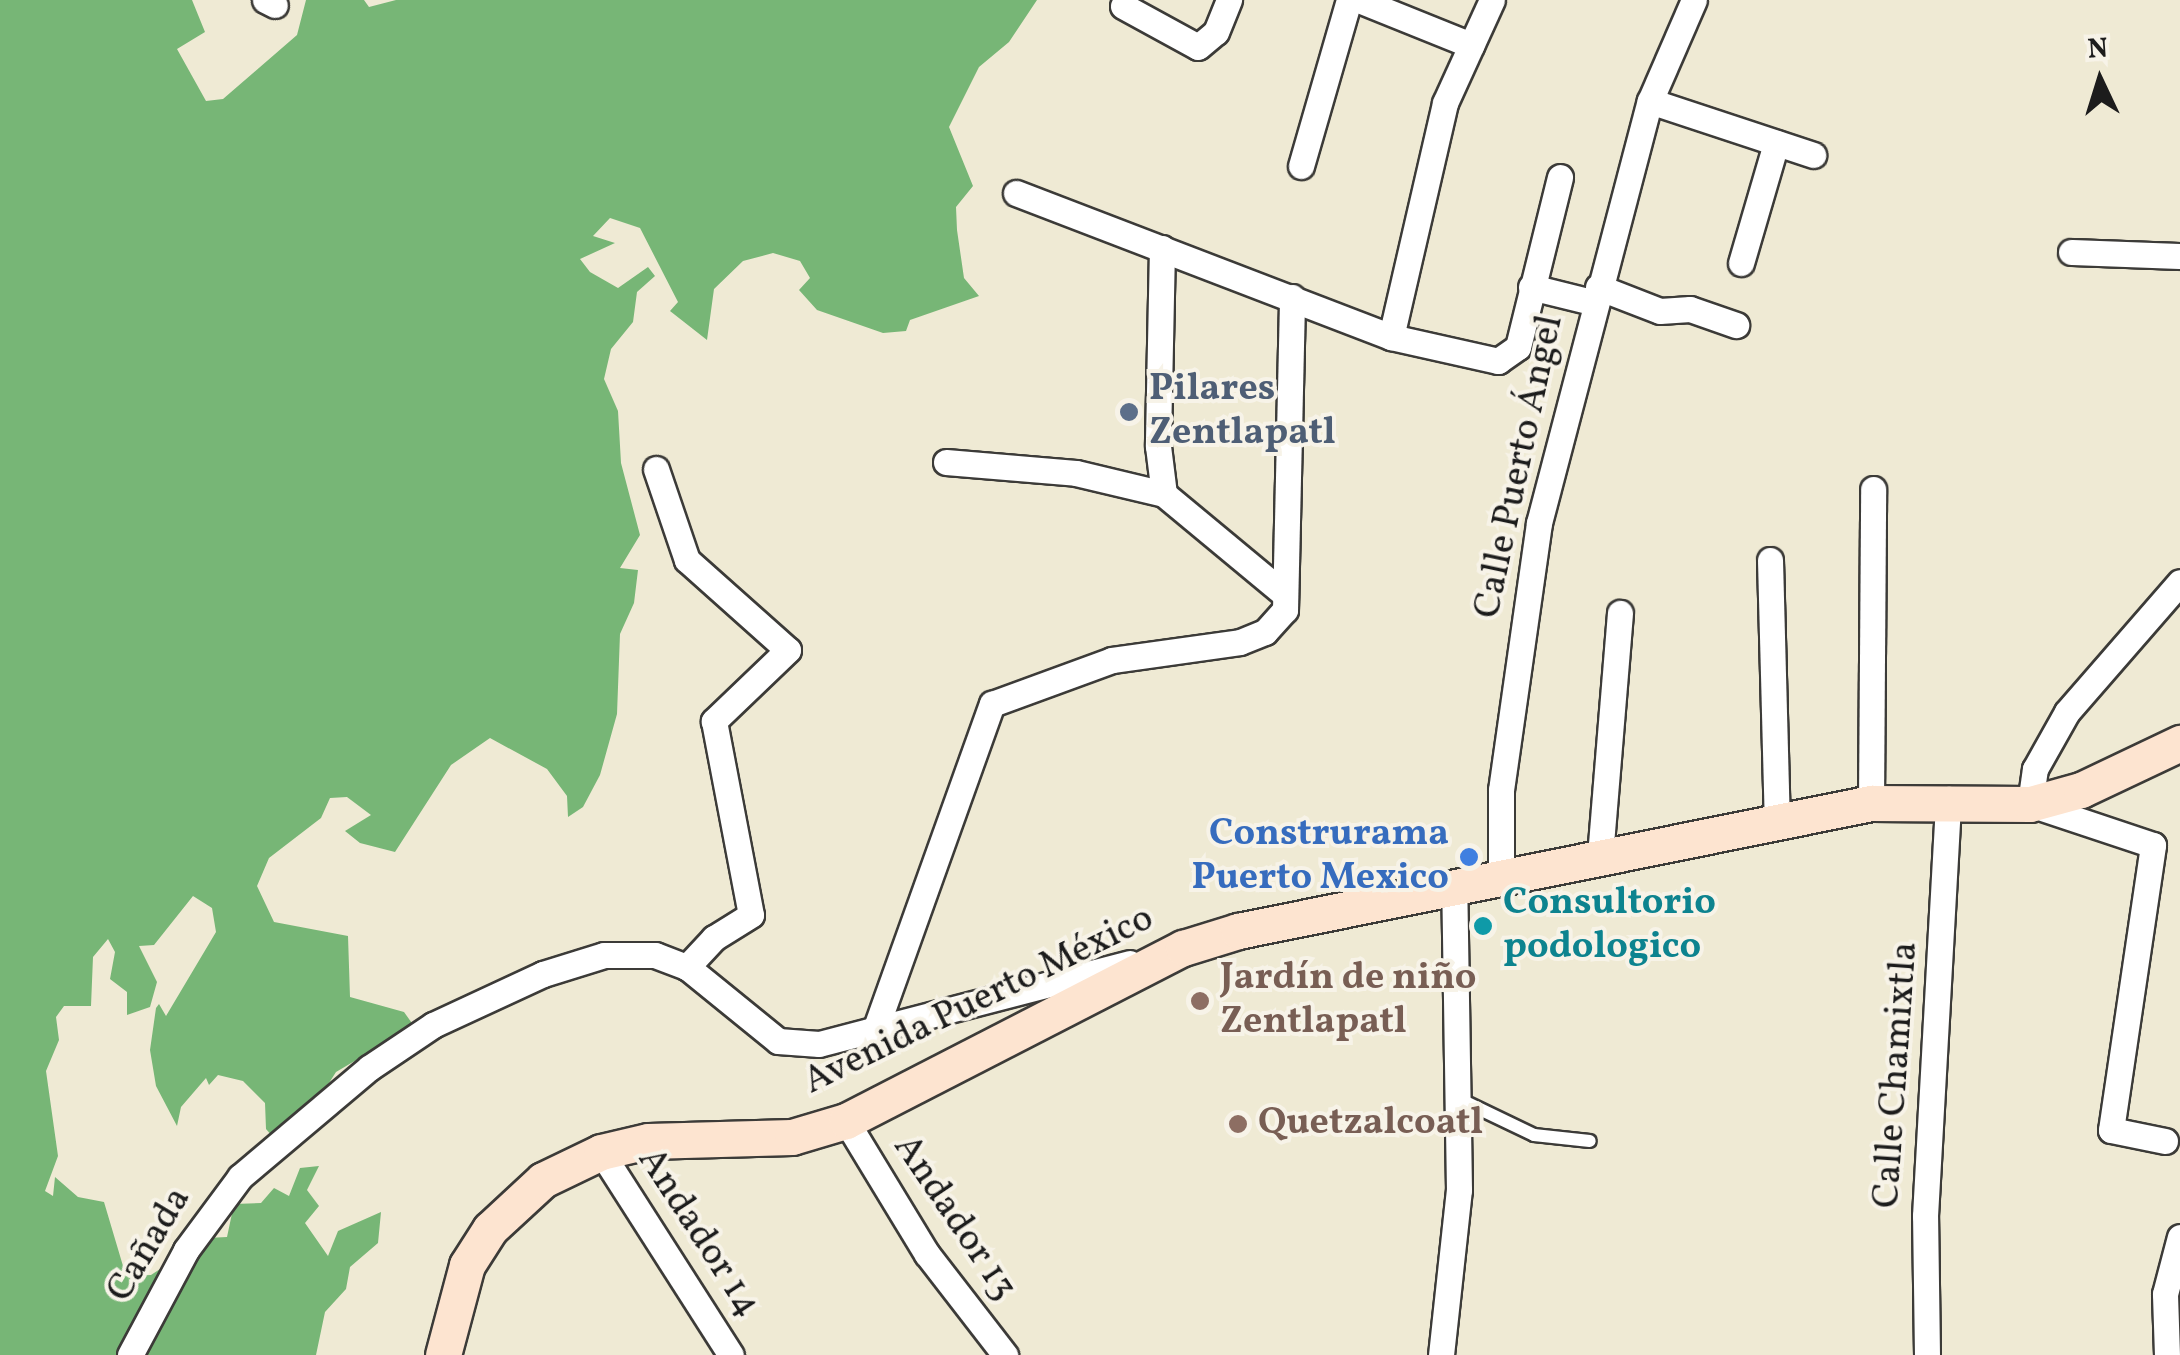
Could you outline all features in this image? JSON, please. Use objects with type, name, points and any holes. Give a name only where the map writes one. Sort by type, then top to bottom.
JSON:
[{"type":"main road","name":"Avenida Puerto México","points":[[443,1355],[467,1265],[490,1229],[543,1180],[602,1152],[648,1141],[792,1137],[846,1121],[1183,948],[1329,908],[1871,803],[1948,800],[2030,804],[2080,790],[2180,743]]},
{"type":"street","points":[[1123,6],[1198,47],[1216,32],[1229,0]]},
{"type":"street","points":[[1301,166],[1349,0]]},
{"type":"street","points":[[1359,0],[1471,45]]},
{"type":"street","points":[[1390,337],[1445,103],[1492,0]]},
{"type":"street","name":"Calle Puerto Ángel","points":[[1501,875],[1500,790],[1539,523],[1595,294],[1694,0]]},
{"type":"street","points":[[1659,102],[1812,154]]},
{"type":"street","points":[[1740,264],[1776,142]]},
{"type":"street","points":[[1016,193],[1390,337],[1484,360],[1508,358],[1518,347],[1560,177]]},
{"type":"street","points":[[1162,248],[1158,446],[1164,494]]},
{"type":"street","points":[[2072,252],[2180,256]]},
{"type":"street","points":[[1530,287],[1595,294],[1660,311],[1690,308],[1736,325]]},
{"type":"street","points":[[874,1033],[992,704],[1112,660],[1254,637],[1285,610],[1281,591],[1288,570],[1292,298]]},
{"type":"street","points":[[946,462],[1076,473],[1164,494],[1281,591]]},
{"type":"street","points":[[656,469],[686,560],[788,650],[714,721],[750,914],[714,938],[688,967],[778,1041],[819,1044],[874,1033],[1183,948]]},
{"type":"street","points":[[1871,803],[1872,489]]},
{"type":"street","points":[[1770,560],[1777,821]]},
{"type":"street","points":[[2165,1141],[2111,1130],[2154,845],[2030,804],[2035,769],[2067,712],[2180,582]]},
{"type":"street","points":[[1600,856],[1620,613]]},
{"type":"street","name":"Calle Chamixtla","points":[[1927,1355],[1925,1216],[1948,800]]},
{"type":"street","points":[[1441,1355],[1459,1190],[1454,885]]},
{"type":"street","name":"Cañada","points":[[130,1355],[186,1250],[240,1177],[368,1068],[479,1002],[604,955],[656,955],[688,967]]},
{"type":"street","name":"Andador 13","points":[[846,1121],[927,1254],[1005,1355]]},
{"type":"street","name":"Andador 14","points":[[602,1152],[732,1355]]},
{"type":"street","points":[[2167,1355],[2165,1294],[2180,1237]]},
{"type":"lane","points":[[1459,1099],[1534,1135],[1590,1141]]},
{"type":"green space","points":[[0,0],[192,0],[205,32],[177,49],[206,101],[223,99],[297,35],[306,0],[364,0],[369,7],[396,0],[1037,0],[1009,42],[979,67],[949,127],[973,186],[956,207],[957,230],[964,278],[979,296],[910,320],[906,331],[883,333],[817,310],[799,290],[810,278],[800,261],[773,253],[743,261],[714,289],[707,340],[670,311],[678,302],[640,228],[610,218],[593,236],[615,243],[580,259],[590,272],[618,288],[648,267],[655,276],[637,292],[633,322],[611,349],[604,379],[618,411],[621,463],[640,535],[620,568],[638,570],[634,603],[620,634],[617,714],[600,775],[583,807],[568,817],[567,796],[547,769],[490,738],[451,765],[395,852],[360,843],[345,831],[371,815],[347,797],[330,798],[321,818],[269,858],[257,886],[274,922],[348,936],[350,997],[404,1012],[414,1026],[336,1072],[315,1105],[273,1137],[266,1129],[265,1103],[243,1081],[218,1075],[209,1085],[206,1078],[181,1107],[177,1126],[156,1086],[150,1050],[156,1008],[159,1004],[166,1016],[216,932],[212,908],[193,896],[154,945],[139,946],[157,982],[150,1007],[127,1015],[127,992],[110,979],[115,952],[108,939],[93,957],[91,1006],[64,1006],[56,1017],[59,1040],[46,1071],[58,1156],[45,1191],[53,1196],[55,1177],[78,1197],[104,1202],[126,1276],[151,1275],[207,1238],[227,1237],[234,1204],[261,1203],[274,1188],[289,1196],[300,1168],[319,1166],[307,1190],[319,1206],[305,1223],[328,1256],[338,1231],[381,1212],[378,1243],[350,1267],[346,1289],[325,1312],[316,1355],[0,1355]]},
{"type":"place","name":"Pilares Zentlapatl","points":[[1129,412]]},
{"type":"place","name":"Construrama Puerto Mexico","points":[[1469,857]]},
{"type":"place","name":"Consultorio podologico","points":[[1483,926]]},
{"type":"place","name":"Jardín de niño Zentlapatl","points":[[1200,1001]]},
{"type":"place","name":"Quetzalcoatl","points":[[1238,1124]]}]
